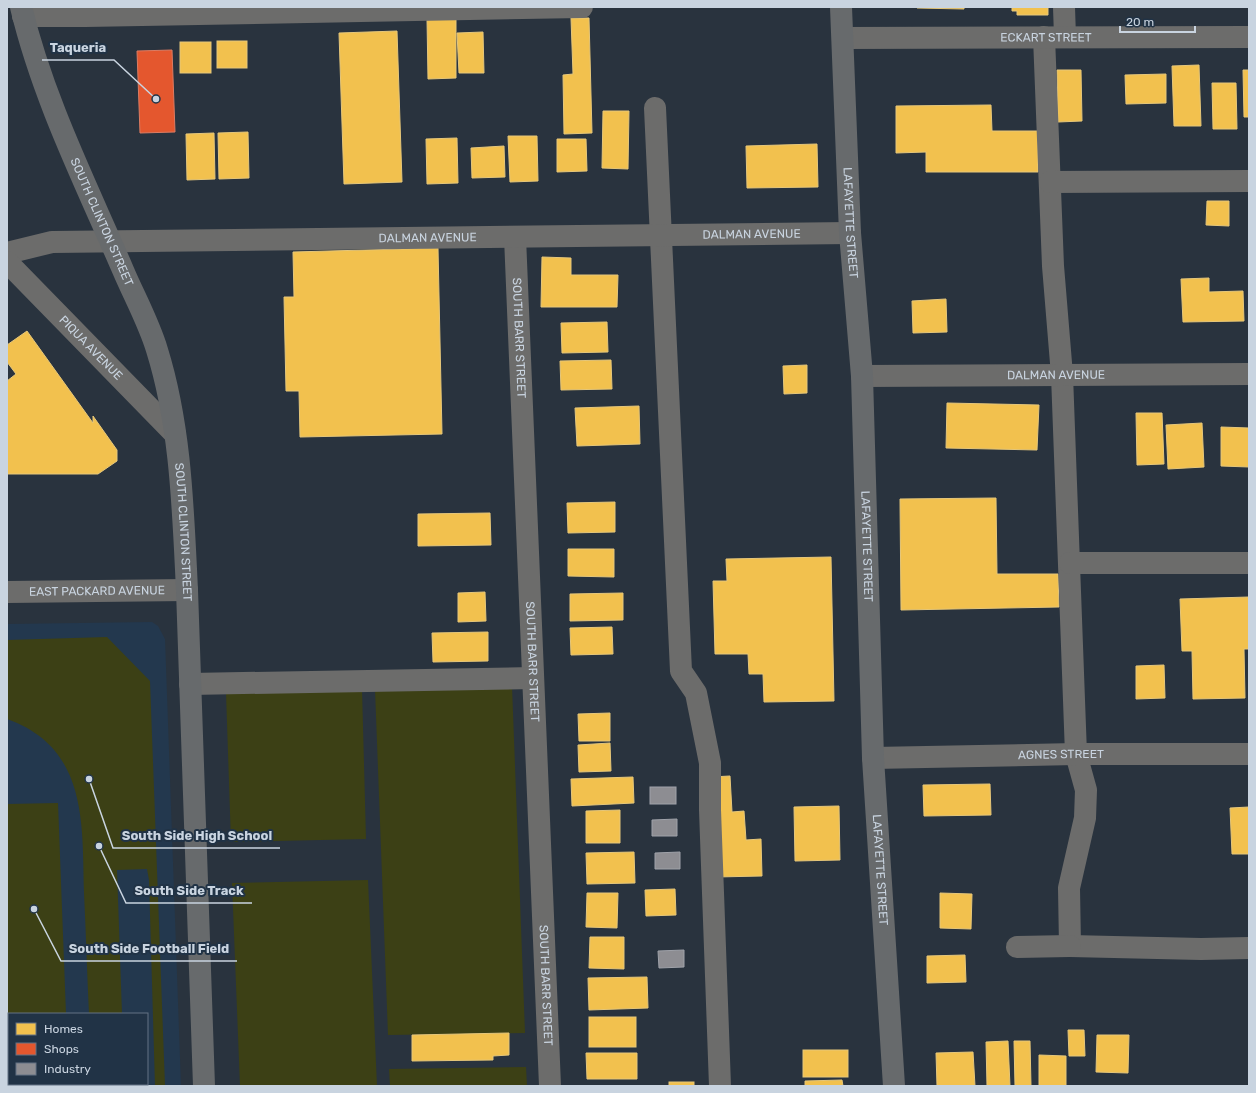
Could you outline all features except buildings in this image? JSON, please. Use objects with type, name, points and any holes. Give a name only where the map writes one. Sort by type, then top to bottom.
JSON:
[{"type":"highway","name":"LAFAYETTE STREET","points":[[841,7],[850,233],[862,376],[873,758],[894,1086]]},
{"type":"highway","name":"SOUTH CLINTON STREET","points":[[22,11],[28,38],[50,102],[157,349],[175,434],[183,517],[187,590],[204,1086]]},
{"type":"street","points":[[22,11],[93,16],[582,7]]},
{"type":"street","points":[[1064,7],[1055,37],[1050,182],[1053,266],[1062,375],[1076,754],[1086,790],[1085,818],[1069,888],[1070,946]]},
{"type":"street","name":"ECKART STREET","points":[[843,38],[1249,36]]},
{"type":"street","points":[[655,108],[681,671],[696,693],[710,763],[710,810],[720,1086]]},
{"type":"street","points":[[1050,182],[1249,181]]},
{"type":"street","name":"DALMAN AVENUE","points":[[7,253],[52,242],[850,233]]},
{"type":"street","name":"SOUTH BARR STREET","points":[[515,237],[550,1086]]},
{"type":"street","name":"PIQUA AVENUE","points":[[7,262],[175,434]]},
{"type":"street","name":"DALMAN AVENUE","points":[[862,376],[1249,374]]},
{"type":"street","points":[[1070,564],[1249,563]]},
{"type":"street","name":"EAST PACKARD AVENUE","points":[[7,592],[187,590]]},
{"type":"street","points":[[190,684],[533,678]]},
{"type":"street","name":"AGNES STREET","points":[[873,758],[1076,754],[1249,754]]},
{"type":"street","points":[[1017,947],[1070,946],[1201,949],[1249,948]]},
{"type":"shaded area","points":[[152,622],[158,626],[165,639],[181,1086],[7,1086],[7,624]]},
{"type":"green space","points":[[107,637],[150,681],[165,1086],[155,1086],[149,880],[147,869],[117,870],[122,1013],[89,1013],[83,840],[75,791],[66,768],[53,749],[33,732],[7,719],[7,640]]},
{"type":"green space","points":[[512,686],[525,1033],[388,1035],[375,689]]},
{"type":"green space","points":[[362,689],[366,839],[231,842],[226,693]]},
{"type":"green space","points":[[58,803],[66,1013],[8,1013],[8,1085],[68,1086],[7,1086],[7,804]]},
{"type":"green space","points":[[368,880],[377,1086],[240,1086],[232,883]]},
{"type":"green space","points":[[526,1067],[527,1086],[390,1086],[389,1069]]},
{"type":"place","name":"Taqueria","points":[[156,99]]},
{"type":"place","name":"South Side High School","points":[[89,779]]},
{"type":"place","name":"South Side Track","points":[[99,846]]},
{"type":"place","name":"South Side Football Field","points":[[34,909]]}]
